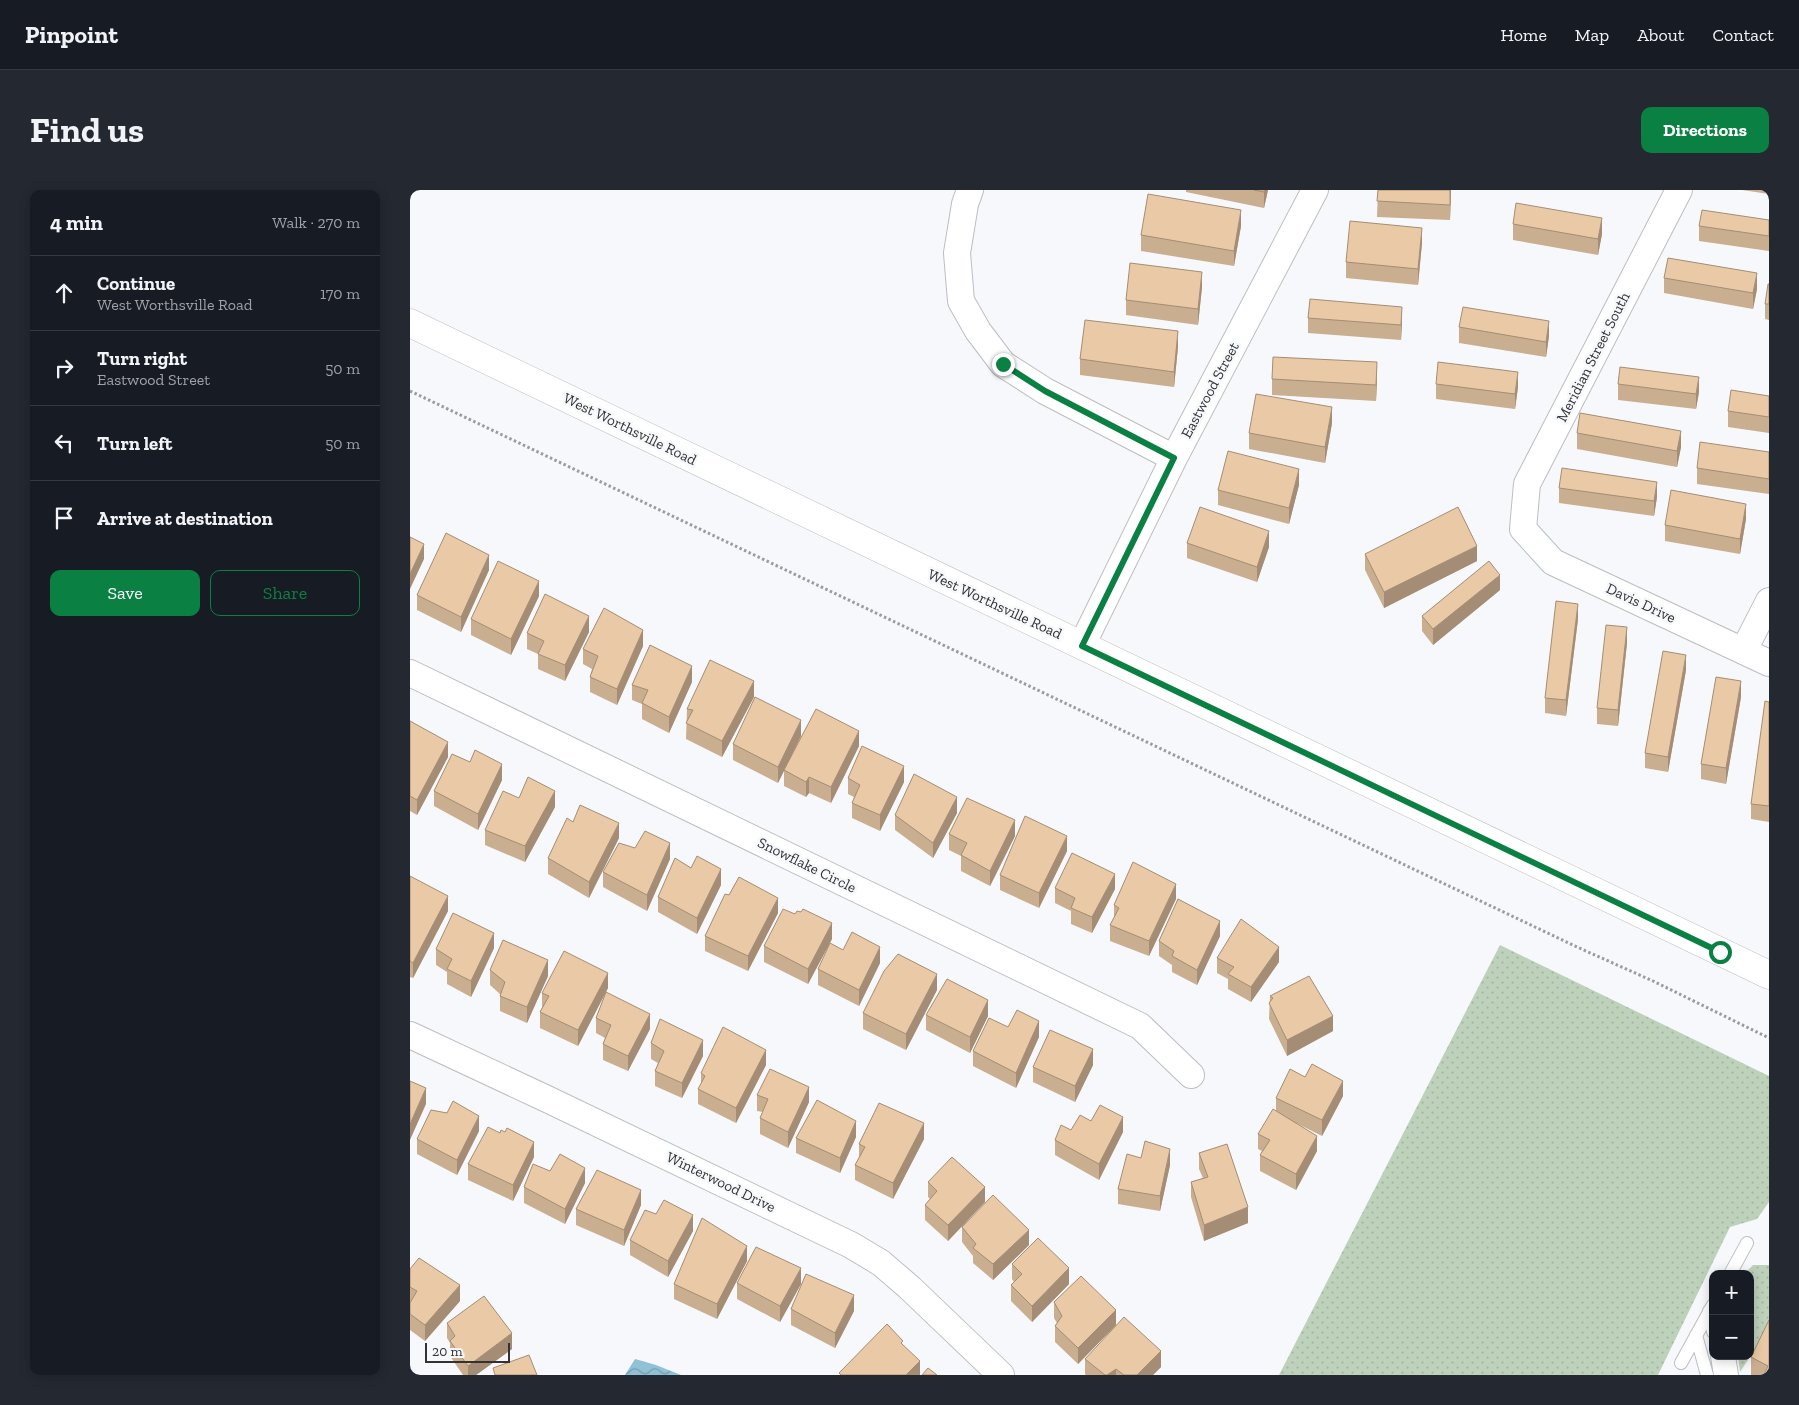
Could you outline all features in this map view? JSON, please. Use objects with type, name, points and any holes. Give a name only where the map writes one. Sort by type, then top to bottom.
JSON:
[{"type":"main road","name":"West Worthsville Road","points":[[410,323],[1769,975]]},
{"type":"street","points":[[970,190],[965,204],[957,253],[961,301],[978,331],[1003,364],[1045,391],[1174,458]]},
{"type":"street","name":"Eastwood Street","points":[[1082,646],[1174,458],[1315,190]]},
{"type":"street","name":"Meridian Street South","points":[[1522,529],[1527,484],[1679,190]]},
{"type":"street","name":"Davis Drive","points":[[1522,529],[1553,562],[1769,663]]},
{"type":"street","points":[[1744,650],[1769,601]]},
{"type":"street","name":"Snowflake Circle","points":[[410,673],[1140,1026],[1191,1075]]},
{"type":"street","name":"Winterwood Drive","points":[[410,1035],[851,1245],[881,1263],[903,1282],[1001,1375]]},
{"type":"lane","points":[[1732,1270],[1747,1243]]},
{"type":"lane","points":[[1681,1363],[1709,1312]]},
{"type":"lane","points":[[1696,1335],[1707,1375]]},
{"type":"lane","points":[[1718,1360],[1720,1375]]},
{"type":"lane","points":[[1730,1360],[1732,1375]]},
{"type":"path","points":[[410,391],[1541,930],[1653,981],[1769,1038]]},
{"type":"green space","points":[[1500,945],[1769,1076],[1769,1202],[1757,1219],[1730,1227],[1658,1375],[1279,1375]]},
{"type":"green space","points":[[1753,1265],[1769,1265],[1769,1328],[1754,1351],[1754,1270],[1748,1270]]},
{"type":"green space","points":[[1738,1360],[1748,1360],[1740,1372]]},
{"type":"water","points":[[635,1359],[656,1365],[681,1375],[625,1375]]},
{"type":"building","points":[[1378,190],[1450,190],[1450,205],[1377,201]]},
{"type":"building","points":[[1148,194],[1241,210],[1234,251],[1141,235]]},
{"type":"building","points":[[1516,203],[1602,218],[1598,239],[1513,224]]},
{"type":"building","points":[[1702,210],[1769,220],[1769,236],[1699,226]]},
{"type":"building","points":[[1350,221],[1422,228],[1418,269],[1346,262]]},
{"type":"building","points":[[1668,258],[1757,273],[1753,293],[1664,278]]},
{"type":"building","points":[[1130,263],[1202,272],[1198,309],[1126,300]]},
{"type":"building","points":[[1768,284],[1769,304],[1765,304]]},
{"type":"building","points":[[1310,299],[1402,307],[1401,325],[1308,318]]},
{"type":"building","points":[[1463,307],[1549,321],[1546,342],[1459,327]]},
{"type":"building","points":[[1085,320],[1178,331],[1174,372],[1080,359]]},
{"type":"building","points":[[1273,357],[1377,362],[1376,385],[1272,379]]},
{"type":"building","points":[[1438,362],[1518,372],[1515,394],[1436,384]]},
{"type":"building","points":[[1620,367],[1699,377],[1696,394],[1618,384]]},
{"type":"building","points":[[1731,390],[1769,396],[1769,417],[1728,411]]},
{"type":"building","points":[[1256,394],[1332,407],[1325,447],[1249,433]]},
{"type":"building","points":[[1580,413],[1681,431],[1677,451],[1577,433]]},
{"type":"building","points":[[1700,442],[1769,452],[1769,479],[1697,468]]},
{"type":"building","points":[[1228,451],[1299,469],[1289,508],[1218,490]]},
{"type":"building","points":[[1562,468],[1657,482],[1654,501],[1559,488]]},
{"type":"building","points":[[1671,490],[1746,504],[1740,539],[1665,525]]},
{"type":"building","points":[[1200,507],[1269,531],[1257,567],[1187,543]]},
{"type":"building","points":[[1458,507],[1477,546],[1384,592],[1365,554]]},
{"type":"building","points":[[446,533],[489,555],[461,617],[417,595]]},
{"type":"building","points":[[410,537],[424,544],[410,574]]},
{"type":"building","points":[[498,561],[539,581],[511,639],[471,619]]},
{"type":"building","points":[[1489,561],[1500,575],[1433,629],[1422,616]]},
{"type":"building","points":[[545,594],[589,616],[565,665],[538,654],[544,641],[527,633]]},
{"type":"building","points":[[1556,601],[1578,604],[1566,700],[1545,698]]},
{"type":"building","points":[[604,608],[643,630],[617,689],[590,677],[598,656],[583,649]]},
{"type":"building","points":[[1606,625],[1627,627],[1618,710],[1597,708]]},
{"type":"building","points":[[650,645],[692,666],[669,717],[642,703],[648,690],[632,685]]},
{"type":"building","points":[[1663,651],[1686,655],[1668,757],[1645,753]]},
{"type":"building","points":[[710,660],[754,681],[722,741],[686,723],[693,710],[687,709]]},
{"type":"building","points":[[1716,677],[1741,681],[1726,768],[1701,764]]},
{"type":"building","points":[[755,697],[801,720],[778,767],[733,744]]},
{"type":"building","points":[[1765,701],[1769,702],[1769,806],[1751,804]]},
{"type":"building","points":[[816,709],[859,731],[831,787],[809,777],[806,782],[784,770]]},
{"type":"building","points":[[410,721],[448,742],[417,800],[410,796]]},
{"type":"building","points":[[862,746],[904,766],[880,815],[852,803],[860,785],[848,778]]},
{"type":"building","points":[[475,750],[502,764],[478,814],[434,791],[452,754],[470,762]]},
{"type":"building","points":[[914,774],[957,797],[933,843],[895,815]]},
{"type":"building","points":[[528,777],[555,791],[525,846],[485,830],[503,791],[519,798]]},
{"type":"building","points":[[967,798],[1015,820],[990,871],[961,855],[967,843],[949,834]]},
{"type":"building","points":[[580,805],[619,823],[589,882],[548,858],[567,818],[573,822]]},
{"type":"building","points":[[1025,816],[1067,836],[1039,893],[1000,875]]},
{"type":"building","points":[[645,831],[670,843],[647,895],[603,872],[619,843],[635,848]]},
{"type":"building","points":[[1072,853],[1115,874],[1092,917],[1071,908],[1075,898],[1055,888]]},
{"type":"building","points":[[697,856],[721,869],[697,918],[658,897],[675,858],[691,868]]},
{"type":"building","points":[[1133,862],[1176,884],[1149,941],[1110,925],[1119,908],[1114,905]]},
{"type":"building","points":[[410,876],[448,896],[413,963],[410,961]]},
{"type":"building","points":[[739,877],[778,898],[748,956],[705,936],[725,894],[729,895]]},
{"type":"building","points":[[1178,899],[1220,921],[1197,970],[1172,956],[1174,951],[1159,941]]},
{"type":"building","points":[[783,909],[795,914],[803,909],[832,923],[808,969],[764,946]]},
{"type":"building","points":[[453,913],[494,933],[471,981],[447,969],[452,959],[436,949]]},
{"type":"building","points":[[1241,919],[1279,947],[1251,987],[1228,974],[1234,967],[1217,958]]},
{"type":"building","points":[[852,932],[880,947],[859,990],[818,969],[830,943],[843,950]]},
{"type":"building","points":[[503,940],[548,960],[527,1007],[500,996],[505,982],[490,970]]},
{"type":"building","points":[[564,951],[608,973],[578,1030],[540,1012],[549,996],[542,993]]},
{"type":"building","points":[[898,954],[937,974],[906,1034],[863,1013],[884,971]]},
{"type":"building","points":[[1309,976],[1333,1016],[1287,1040],[1269,1003],[1273,998],[1270,996]]},
{"type":"building","points":[[947,979],[988,1000],[970,1037],[926,1015]]},
{"type":"building","points":[[606,992],[650,1014],[628,1056],[603,1044],[611,1025],[596,1018]]},
{"type":"building","points":[[1017,1010],[1039,1021],[1016,1073],[973,1051],[989,1018],[1008,1027]]},
{"type":"building","points":[[660,1019],[703,1040],[682,1083],[655,1071],[664,1051],[651,1043]]},
{"type":"building","points":[[723,1027],[766,1050],[736,1108],[698,1089],[705,1076],[701,1073]]},
{"type":"building","points":[[1050,1030],[1093,1049],[1075,1086],[1033,1067]]},
{"type":"building","points":[[1312,1064],[1343,1081],[1322,1120],[1276,1098],[1290,1069],[1305,1077]]},
{"type":"building","points":[[770,1069],[809,1087],[788,1132],[760,1118],[768,1099],[757,1095]]},
{"type":"building","points":[[410,1081],[426,1088],[410,1124]]},
{"type":"building","points":[[817,1100],[856,1121],[840,1158],[796,1138]]},
{"type":"building","points":[[453,1101],[479,1116],[457,1160],[417,1139],[431,1110],[447,1113]]},
{"type":"building","points":[[879,1103],[924,1123],[893,1183],[855,1165],[865,1147],[859,1144]]},
{"type":"building","points":[[1100,1105],[1123,1117],[1099,1164],[1055,1140],[1061,1125],[1071,1130],[1080,1115],[1091,1121]]},
{"type":"building","points":[[1273,1109],[1317,1136],[1296,1174],[1260,1155],[1270,1140],[1258,1134]]},
{"type":"building","points":[[488,1127],[500,1133],[501,1130],[505,1132],[507,1128],[534,1142],[513,1185],[468,1164]]},
{"type":"building","points":[[1145,1141],[1170,1149],[1160,1196],[1118,1189],[1127,1154],[1141,1158]]},
{"type":"building","points":[[1227,1144],[1248,1207],[1204,1225],[1191,1182],[1208,1177],[1199,1153]]},
{"type":"building","points":[[560,1154],[585,1168],[565,1209],[524,1187],[533,1164],[550,1171]]},
{"type":"building","points":[[952,1157],[985,1187],[948,1225],[925,1205],[937,1191],[928,1182]]},
{"type":"building","points":[[597,1170],[641,1190],[624,1230],[576,1209]]},
{"type":"building","points":[[993,1195],[1029,1230],[993,1264],[973,1248],[976,1244],[962,1227]]},
{"type":"building","points":[[664,1200],[693,1215],[668,1261],[630,1240],[645,1210],[656,1214]]},
{"type":"building","points":[[702,1218],[747,1246],[717,1304],[674,1284]]},
{"type":"building","points":[[1038,1238],[1069,1268],[1032,1306],[1011,1285],[1022,1274],[1012,1264]]},
{"type":"building","points":[[756,1247],[801,1268],[780,1306],[737,1283]]},
{"type":"building","points":[[419,1258],[460,1285],[425,1325],[410,1314],[410,1303],[417,1291],[410,1287],[410,1269]]},
{"type":"building","points":[[806,1274],[854,1295],[835,1333],[791,1309]]},
{"type":"building","points":[[1081,1276],[1116,1310],[1078,1348],[1055,1326],[1062,1316],[1054,1302]]},
{"type":"building","points":[[484,1296],[512,1333],[468,1366],[450,1341],[455,1336],[447,1323]]},
{"type":"building","points":[[1124,1317],[1161,1351],[1137,1375],[1124,1375],[1116,1369],[1105,1375],[1085,1359]]},
{"type":"building","points":[[1769,1320],[1769,1375],[1764,1375],[1768,1366],[1754,1359],[1754,1351]]},
{"type":"building","points":[[887,1324],[903,1341],[901,1343],[920,1361],[906,1375],[841,1375],[839,1373]]},
{"type":"building","points":[[529,1355],[537,1375],[495,1375],[493,1368]]},
{"type":"building","points":[[928,1368],[937,1375],[922,1375]]},
{"type":"route","points":[[1003,364],[1045,391],[1174,458],[1082,646],[1720,952]]}]
